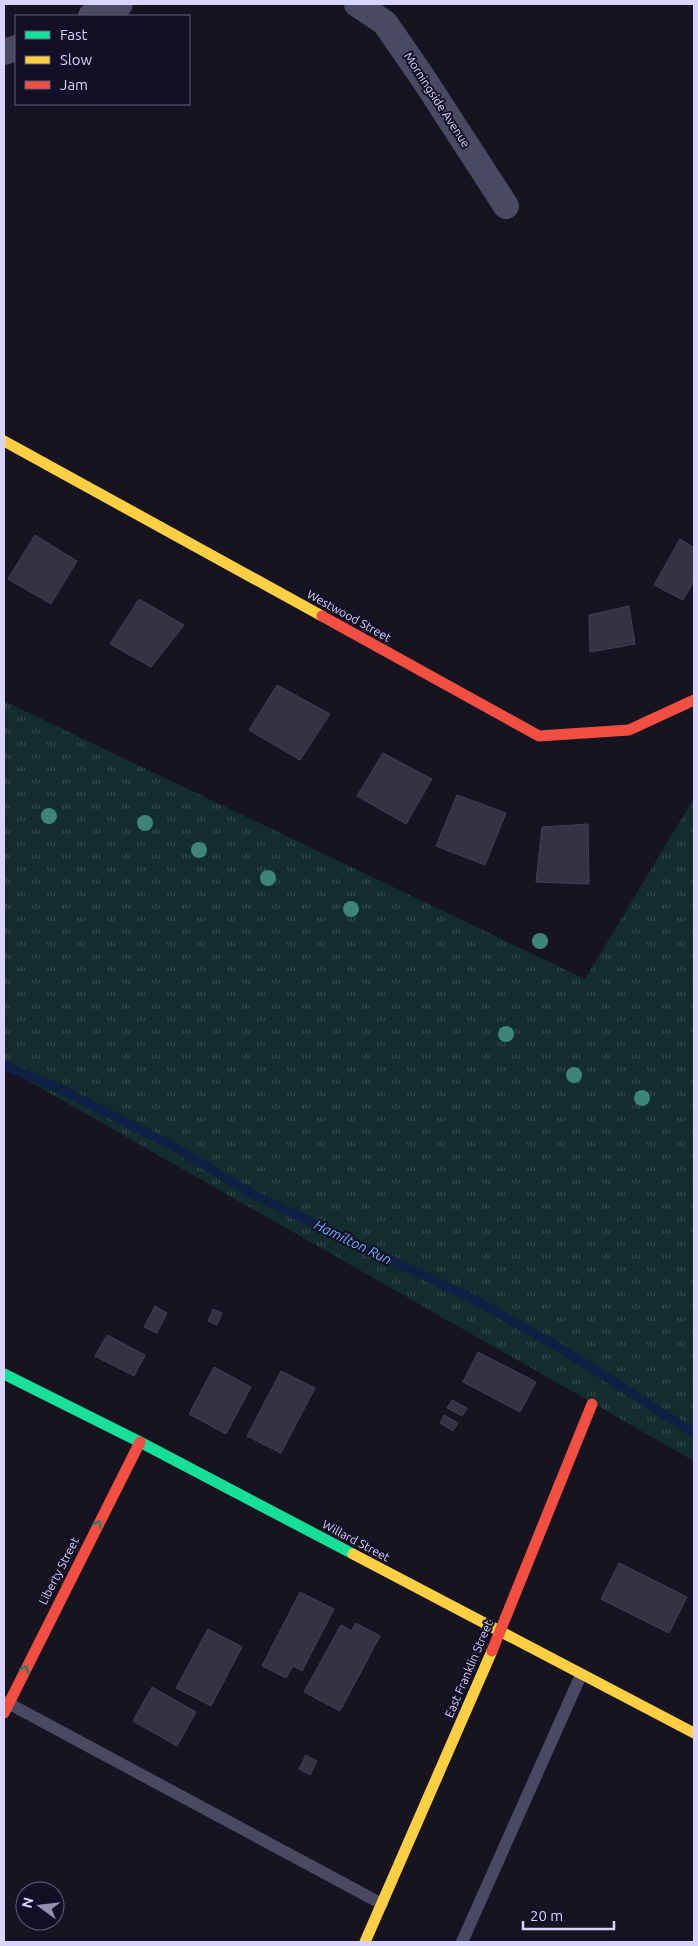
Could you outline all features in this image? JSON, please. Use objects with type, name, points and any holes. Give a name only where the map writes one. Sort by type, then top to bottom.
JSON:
[{"type":"street","points":[[93,15],[120,4]]},
{"type":"street","name":"Morningside Avenue","points":[[357,4],[385,23],[506,206]]},
{"type":"street","name":"Westwood Street","points":[[4,441],[539,736],[629,730],[694,700]]},
{"type":"street","name":"Willard Street","points":[[4,1374],[140,1442],[694,1733]]},
{"type":"street","name":"East Franklin Street","points":[[365,1942],[500,1632],[592,1404]]},
{"type":"street","name":"Liberty Street","points":[[5,1706],[140,1442]]},
{"type":"lane","points":[[462,1942],[581,1675]]},
{"type":"lane","points":[[5,1706],[382,1904]]},
{"type":"green space","points":[[4,701],[585,979],[694,798],[694,1461],[4,1067]]},
{"type":"building","points":[[35,535],[77,561],[51,604],[8,579]]},
{"type":"building","points":[[680,539],[694,548],[694,581],[683,600],[654,585]]},
{"type":"building","points":[[139,599],[184,625],[151,667],[110,644]]},
{"type":"building","points":[[629,606],[635,644],[590,652],[589,615]]},
{"type":"building","points":[[277,685],[330,714],[300,760],[249,730]]},
{"type":"building","points":[[383,753],[432,779],[406,824],[357,796]]},
{"type":"building","points":[[457,795],[506,813],[485,865],[436,846]]},
{"type":"building","points":[[588,824],[589,884],[536,882],[542,827]]},
{"type":"building","points":[[155,1306],[167,1313],[157,1333],[144,1327]]},
{"type":"building","points":[[213,1309],[222,1313],[217,1325],[208,1321]]},
{"type":"building","points":[[107,1335],[145,1355],[134,1376],[95,1356]]},
{"type":"building","points":[[478,1352],[536,1382],[520,1412],[463,1382]]},
{"type":"building","points":[[214,1367],[251,1387],[226,1434],[189,1414]]},
{"type":"building","points":[[281,1371],[315,1388],[281,1453],[247,1436]]},
{"type":"building","points":[[452,1400],[467,1408],[462,1416],[447,1408]]},
{"type":"building","points":[[444,1415],[458,1423],[453,1431],[440,1423]]},
{"type":"building","points":[[619,1563],[687,1597],[669,1633],[601,1599]]},
{"type":"building","points":[[300,1592],[334,1609],[302,1671],[293,1666],[286,1678],[262,1666]]},
{"type":"building","points":[[356,1623],[380,1636],[340,1711],[304,1692],[341,1625],[351,1631]]},
{"type":"building","points":[[208,1629],[242,1647],[211,1706],[176,1688]]},
{"type":"building","points":[[152,1687],[196,1712],[177,1746],[133,1721]]},
{"type":"building","points":[[306,1755],[317,1761],[310,1775],[299,1769]]},
{"type":"waterway","name":"Hamilton Run","points":[[4,1065],[66,1092],[171,1145],[254,1195],[469,1297],[562,1349],[694,1433]]},
{"type":"traffic: fast","points":[[4,1374],[140,1442],[353,1554]]},
{"type":"traffic: slow","points":[[4,441],[322,616]]},
{"type":"traffic: slow","points":[[353,1554],[694,1733]]},
{"type":"traffic: slow","points":[[365,1942],[492,1651]]},
{"type":"traffic: jam","points":[[322,616],[539,736],[629,730],[694,700]]},
{"type":"traffic: jam","points":[[492,1651],[592,1404]]},
{"type":"traffic: jam","points":[[4,1713],[140,1442]]}]
